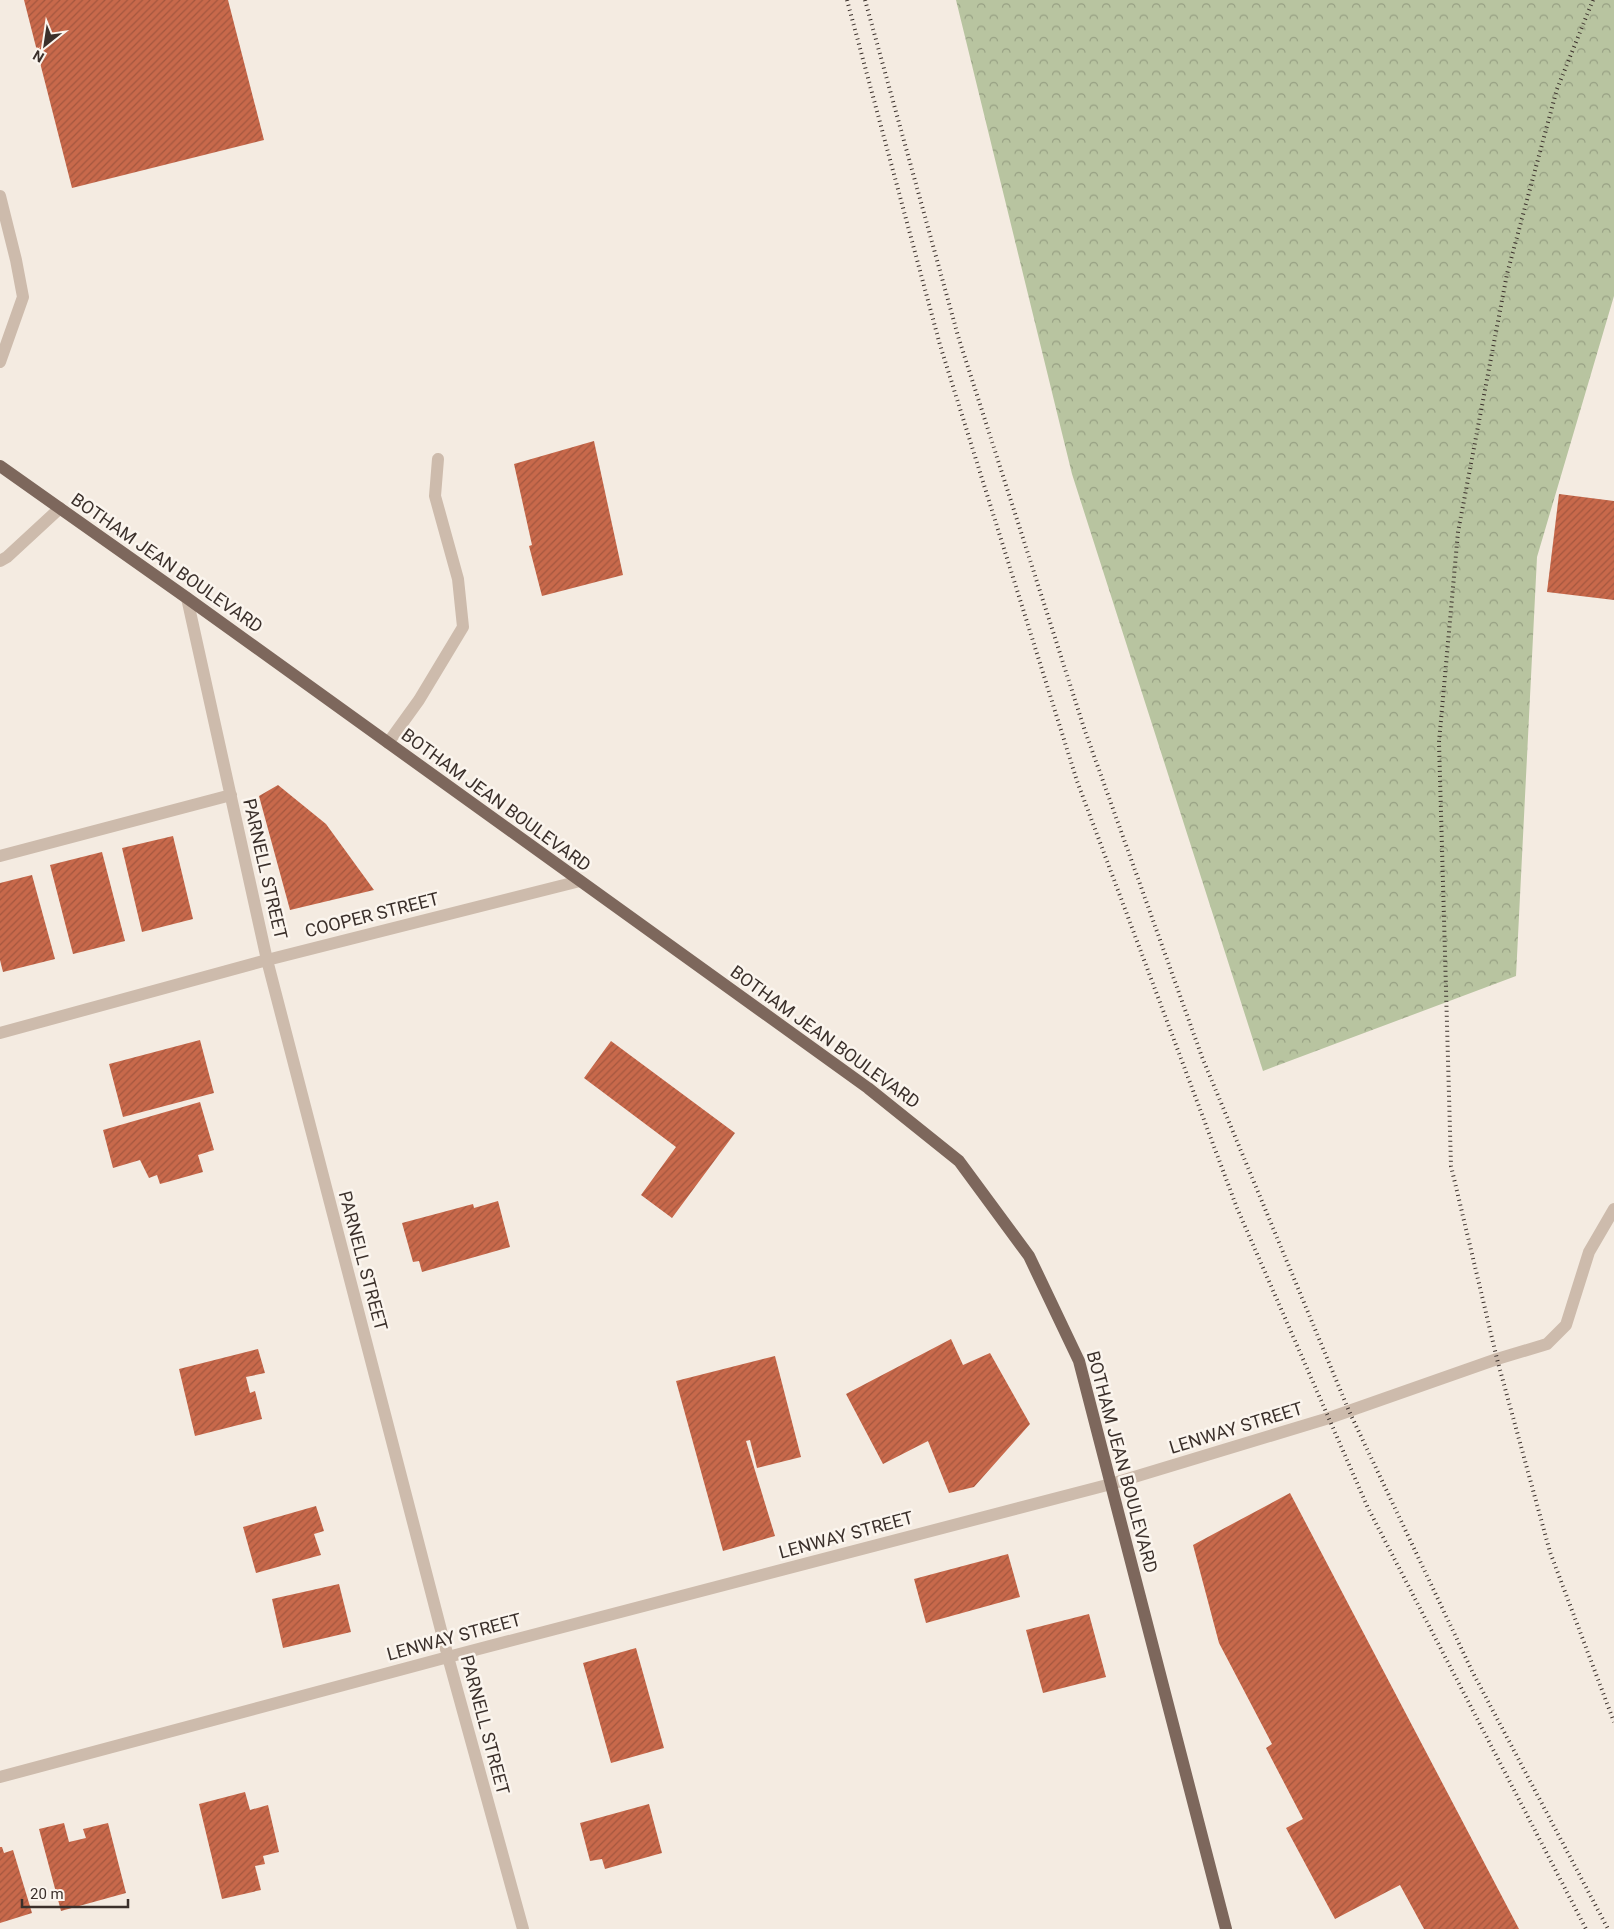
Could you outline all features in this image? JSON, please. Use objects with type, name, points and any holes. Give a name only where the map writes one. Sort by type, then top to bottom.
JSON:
[{"type":"main road","name":"BOTHAM JEAN BOULEVARD","points":[[0,466],[187,598],[868,1088],[959,1161],[1029,1256],[1079,1361],[1226,1929]]},
{"type":"street","points":[[0,196],[23,297],[0,362]]},
{"type":"street","points":[[388,743],[419,700],[463,627],[458,580],[435,496],[438,459]]},
{"type":"street","points":[[0,561],[7,557],[60,508]]},
{"type":"street","name":"PARNELL STREET","points":[[187,598],[267,960],[448,1657],[523,1929]]},
{"type":"street","points":[[0,856],[231,795]]},
{"type":"street","name":"COOPER STREET","points":[[0,1033],[267,960],[580,881]]},
{"type":"street","name":"LENWAY STREET","points":[[0,1777],[448,1657],[1111,1484],[1329,1418],[1497,1359],[1547,1344],[1566,1325],[1589,1252],[1614,1209]]},
{"type":"green space","points":[[956,0],[1614,0],[1614,296],[1537,557],[1516,976],[1263,1071],[1072,474]]},
{"type":"building","points":[[24,0],[228,0],[264,140],[72,188]]},
{"type":"building","points":[[594,441],[623,575],[542,596],[529,546],[532,545],[514,464]]},
{"type":"building","points":[[1559,494],[1614,501],[1614,600],[1547,592]]},
{"type":"building","points":[[278,785],[326,824],[374,890],[290,910],[259,796]]},
{"type":"building","points":[[173,836],[193,919],[142,932],[122,848]]},
{"type":"building","points":[[102,852],[125,941],[73,954],[50,865]]},
{"type":"building","points":[[32,875],[55,959],[3,972],[0,960],[0,883]]},
{"type":"building","points":[[200,1040],[214,1093],[123,1117],[109,1064]]},
{"type":"building","points":[[611,1041],[735,1133],[672,1218],[641,1195],[676,1147],[584,1078]]},
{"type":"building","points":[[200,1102],[214,1150],[198,1155],[203,1172],[160,1184],[157,1175],[149,1178],[140,1160],[113,1168],[103,1130]]},
{"type":"building","points":[[498,1201],[510,1247],[422,1272],[419,1261],[413,1262],[402,1223],[473,1204],[474,1208]]},
{"type":"building","points":[[951,1339],[963,1365],[990,1353],[1030,1424],[974,1487],[949,1493],[928,1441],[883,1464],[846,1394]]},
{"type":"building","points":[[258,1349],[265,1373],[246,1377],[250,1393],[255,1391],[262,1419],[195,1436],[179,1369]]},
{"type":"building","points":[[775,1356],[801,1457],[757,1468],[750,1440],[746,1441],[775,1536],[723,1551],[676,1381]]},
{"type":"building","points":[[1290,1493],[1519,1929],[1424,1929],[1400,1885],[1335,1919],[1286,1828],[1303,1819],[1266,1748],[1272,1744],[1219,1643],[1193,1545]]},
{"type":"building","points":[[316,1506],[324,1531],[314,1534],[321,1555],[256,1573],[243,1527]]},
{"type":"building","points":[[1008,1554],[1020,1597],[926,1623],[914,1579]]},
{"type":"building","points":[[339,1584],[351,1632],[283,1648],[272,1599]]},
{"type":"building","points":[[1089,1614],[1106,1677],[1043,1693],[1026,1630]]},
{"type":"building","points":[[636,1648],[664,1748],[611,1763],[583,1663]]},
{"type":"building","points":[[245,1792],[250,1810],[268,1805],[279,1852],[263,1856],[265,1864],[255,1866],[261,1890],[222,1899],[199,1804]]},
{"type":"building","points":[[649,1804],[662,1853],[605,1869],[602,1859],[590,1861],[580,1823]]},
{"type":"building","points":[[64,1823],[69,1842],[86,1838],[83,1829],[108,1823],[126,1893],[61,1911],[39,1829]]},
{"type":"building","points":[[0,1847],[2,1847],[4,1853],[13,1850],[32,1913],[0,1923]]},
{"type":"railway","points":[[847,0],[940,345],[1077,781],[1237,1208],[1368,1508],[1586,1929]]},
{"type":"railway","points":[[865,0],[958,336],[1084,728],[1202,1057],[1349,1411],[1472,1671],[1608,1929]]},
{"type":"railway","points":[[1593,0],[1557,89],[1507,274],[1458,532],[1439,742],[1451,1166],[1497,1359],[1550,1552],[1614,1722]]}]
